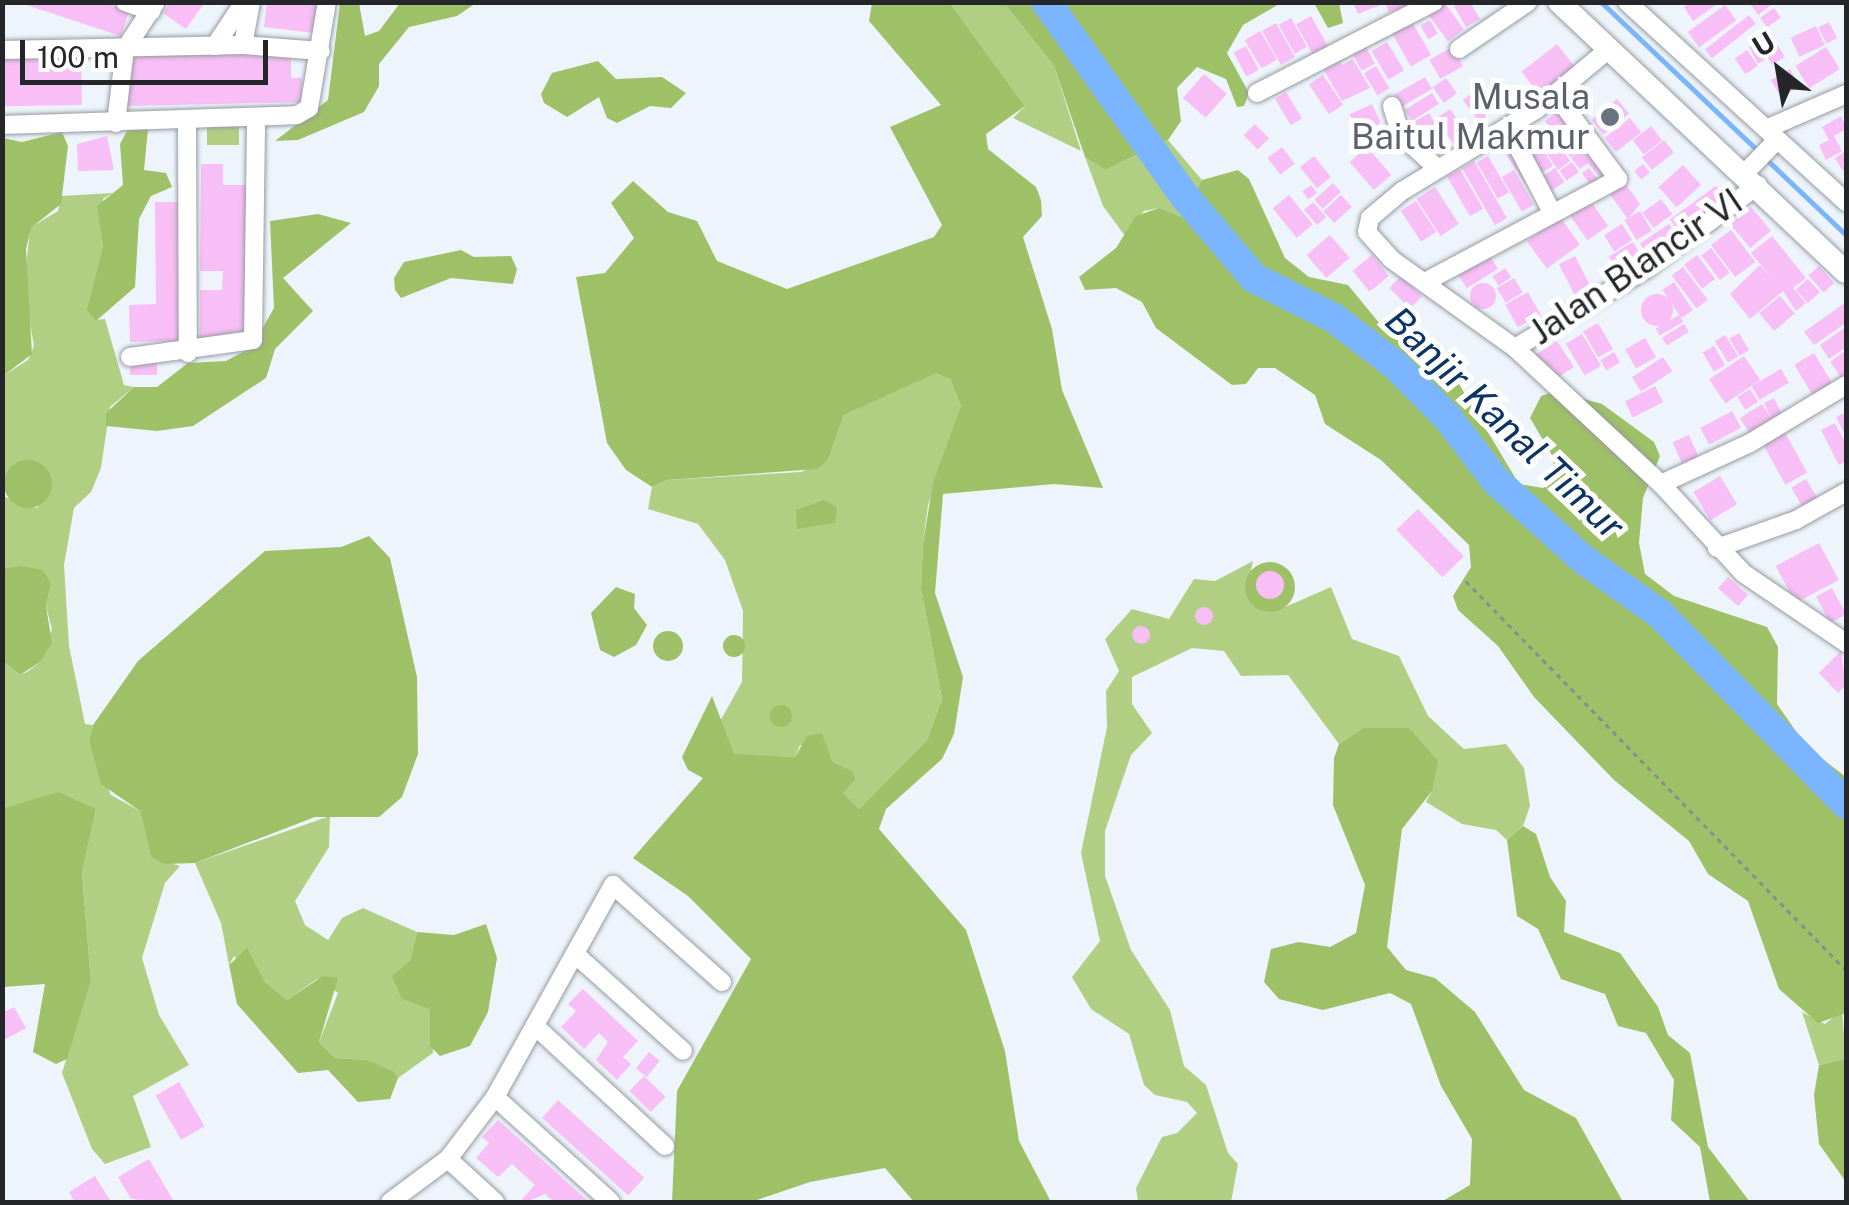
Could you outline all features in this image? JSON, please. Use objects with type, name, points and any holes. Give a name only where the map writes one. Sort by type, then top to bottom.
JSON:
[{"type":"street","points":[[116,123],[125,49],[154,7],[126,2]]},
{"type":"street","points":[[243,45],[248,2]]},
{"type":"street","points":[[214,46],[248,2]]},
{"type":"street","points":[[2,125],[256,119],[304,112],[322,51],[327,2]]},
{"type":"street","points":[[1257,94],[1434,2]]},
{"type":"street","points":[[1459,49],[1528,2]]},
{"type":"street","points":[[1559,2],[1751,175],[1846,272]]},
{"type":"street","points":[[1627,2],[1770,139],[1844,196]]},
{"type":"street","points":[[2,50],[243,45],[322,51]]},
{"type":"street","points":[[1609,49],[1508,128],[1437,168],[1370,218],[1366,227],[1376,245],[1515,348],[1661,484],[1717,548],[1786,606],[1846,643]]},
{"type":"street","points":[[1425,282],[1618,179],[1556,94]]},
{"type":"street","points":[[1770,139],[1846,94]]},
{"type":"street","points":[[1392,106],[1401,134],[1437,168]]},
{"type":"street","points":[[130,358],[250,343],[254,336],[256,119]]},
{"type":"street","points":[[187,120],[188,353]]},
{"type":"street","points":[[1508,128],[1552,212]]},
{"type":"street","name":"Jalan Blancir VI","points":[[1515,348],[1646,269],[1751,175],[1770,139]]},
{"type":"street","points":[[1661,484],[1750,443],[1846,385]]},
{"type":"street","points":[[1717,548],[1796,520],[1846,492]]},
{"type":"street","points":[[390,1202],[448,1159],[494,1097],[609,888],[616,886],[722,982]]},
{"type":"street","points":[[574,954],[683,1051]]},
{"type":"street","points":[[536,1026],[666,1146]]},
{"type":"street","points":[[494,1097],[611,1202]]},
{"type":"street","points":[[448,1159],[494,1202]]},
{"type":"path","points":[[1466,581],[1846,970]]},
{"type":"green space","points":[[340,3],[359,3],[365,36],[379,31],[400,3],[476,3],[457,16],[409,27],[379,64],[379,86],[364,112],[298,140],[275,141],[328,100]]},
{"type":"green space","points":[[872,3],[950,3],[1025,106],[986,134],[988,149],[1036,187],[1041,200],[1042,216],[1023,237],[1052,329],[1062,390],[1103,488],[1054,484],[943,494],[935,593],[963,677],[954,734],[942,759],[886,809],[879,829],[966,930],[1005,1051],[1019,1141],[1051,1202],[914,1202],[885,1168],[810,1182],[751,1202],[672,1202],[677,1091],[751,959],[688,896],[633,858],[703,778],[688,770],[682,757],[712,696],[734,754],[795,757],[807,736],[822,733],[832,761],[853,771],[856,779],[843,793],[859,809],[927,740],[942,699],[921,588],[923,544],[933,483],[961,406],[950,379],[936,373],[844,415],[828,460],[817,469],[667,480],[652,487],[626,470],[607,443],[576,277],[605,273],[634,238],[611,203],[633,181],[668,212],[697,221],[717,261],[787,289],[934,237],[942,225],[890,127],[941,105],[869,21]]},
{"type":"green space","points":[[950,3],[1004,3],[1054,66],[1081,151],[1013,118],[1025,106]]},
{"type":"green space","points":[[1004,3],[1281,3],[1243,25],[1227,53],[1249,93],[1244,106],[1237,107],[1226,79],[1197,67],[1177,88],[1181,121],[1168,140],[1105,170],[1085,157],[1054,66]]},
{"type":"green space","points":[[1314,3],[1339,3],[1343,23],[1328,28]]},
{"type":"green space","points":[[598,61],[616,79],[662,77],[686,93],[671,108],[650,106],[617,123],[607,118],[599,97],[567,117],[544,103],[541,94],[552,73]]},
{"type":"green space","points":[[207,122],[239,122],[239,145],[207,145]]},
{"type":"green space","points":[[128,129],[148,129],[144,170],[166,173],[172,187],[151,196],[139,219],[135,287],[96,321],[87,310],[103,245],[97,206],[123,185],[120,144]]},
{"type":"green space","points":[[62,132],[68,146],[61,204],[31,228],[26,249],[32,354],[3,376],[3,138],[22,142]]},
{"type":"green space","points":[[1168,140],[1202,180],[1196,195],[1183,219],[1159,208],[1144,211],[1125,236],[1103,206],[1085,157],[1105,170]]},
{"type":"green space","points":[[1238,170],[1249,179],[1285,258],[1309,277],[1348,285],[1380,324],[1459,384],[1519,484],[1543,488],[1555,479],[1553,457],[1530,418],[1541,396],[1556,391],[1602,404],[1654,442],[1660,456],[1643,498],[1639,543],[1645,574],[1674,596],[1767,627],[1778,647],[1777,704],[1807,747],[1846,777],[1846,1013],[1818,1023],[1779,989],[1748,901],[1708,874],[1689,841],[1614,780],[1534,697],[1498,646],[1458,610],[1453,596],[1471,567],[1469,545],[1381,460],[1325,424],[1315,395],[1275,368],[1258,368],[1246,384],[1232,385],[1156,328],[1142,302],[1116,288],[1085,290],[1079,277],[1116,248],[1136,216],[1159,208],[1183,218],[1202,180]]},
{"type":"green space","points":[[113,193],[103,199],[103,245],[89,303],[96,320],[105,319],[124,385],[134,387],[110,407],[101,468],[91,492],[74,508],[64,565],[69,646],[85,724],[93,725],[89,740],[111,795],[140,811],[151,857],[180,866],[165,883],[142,958],[159,1015],[189,1065],[133,1096],[151,1147],[105,1164],[92,1149],[62,1073],[91,981],[82,871],[96,809],[3,809],[3,661],[20,675],[27,672],[40,662],[52,629],[46,606],[51,584],[2,569],[3,488],[5,497],[37,508],[51,489],[4,476],[3,485],[3,376],[28,360],[34,346],[24,288],[30,228],[58,211],[61,196]]},
{"type":"green space","points":[[318,214],[351,223],[283,278],[313,311],[275,349],[266,378],[193,426],[157,431],[106,426],[106,413],[134,387],[157,387],[188,363],[226,361],[252,347],[274,308],[270,221]]},
{"type":"green space","points":[[461,250],[474,257],[511,256],[517,269],[513,284],[451,278],[401,298],[395,290],[394,278],[404,262]]},
{"type":"green space","points":[[936,372],[950,379],[961,406],[928,505],[923,544],[921,588],[942,699],[927,740],[859,809],[842,793],[856,779],[853,771],[800,745],[795,757],[734,755],[719,723],[742,682],[743,611],[725,560],[698,524],[648,509],[652,487],[667,480],[801,472],[828,460],[844,415]]},
{"type":"green space","points":[[28,460],[45,467],[52,484],[45,501],[28,508],[11,501],[4,484],[11,467]]},
{"type":"green space","points":[[824,500],[837,508],[835,523],[797,529],[796,510]]},
{"type":"green space","points":[[369,536],[390,558],[417,677],[418,754],[402,797],[379,817],[315,817],[195,863],[164,864],[151,857],[140,811],[101,784],[89,740],[93,725],[138,661],[265,551],[341,547]]},
{"type":"green space","points":[[1253,561],[1251,570],[1285,607],[1331,587],[1352,639],[1399,656],[1428,716],[1464,749],[1506,744],[1524,768],[1530,806],[1523,826],[1507,840],[1496,830],[1462,824],[1426,802],[1432,791],[1409,728],[1363,728],[1339,744],[1288,675],[1241,676],[1224,651],[1192,648],[1132,677],[1132,704],[1152,733],[1131,755],[1105,831],[1105,876],[1131,950],[1170,1010],[1184,1066],[1206,1085],[1228,1153],[1238,1164],[1231,1202],[1138,1202],[1136,1188],[1162,1137],[1177,1133],[1197,1113],[1187,1102],[1155,1095],[1144,1085],[1129,1034],[1091,1009],[1072,977],[1100,941],[1081,853],[1107,727],[1106,691],[1119,671],[1105,639],[1132,609],[1169,619],[1194,579],[1215,581]]},
{"type":"green space","points":[[1270,562],[1288,569],[1295,587],[1288,605],[1270,612],[1252,605],[1245,587],[1252,569]]},
{"type":"green space","points":[[21,566],[43,570],[51,584],[46,606],[52,643],[40,662],[20,675],[3,661],[2,569]]},
{"type":"green space","points":[[616,587],[635,594],[634,608],[647,625],[636,645],[614,657],[600,650],[591,613]]},
{"type":"green space","points":[[668,631],[679,635],[683,646],[679,657],[668,661],[657,657],[653,646],[657,635]]},
{"type":"green space","points":[[730,635],[738,635],[745,646],[738,657],[730,657],[723,650],[723,642]]},
{"type":"green space","points":[[777,705],[785,705],[792,716],[785,727],[777,727],[770,720],[770,712]]},
{"type":"green space","points":[[1363,728],[1409,728],[1438,761],[1432,791],[1402,829],[1387,947],[1406,970],[1435,978],[1475,1012],[1524,1090],[1576,1118],[1623,1202],[1441,1202],[1470,1185],[1472,1139],[1441,1086],[1411,1004],[1390,993],[1323,1010],[1279,999],[1264,982],[1271,949],[1299,942],[1330,947],[1356,933],[1365,885],[1333,805],[1334,758],[1339,744]]},
{"type":"green space","points":[[58,792],[96,809],[82,872],[91,981],[67,1059],[56,1064],[33,1052],[45,984],[3,987],[2,809]]},
{"type":"green space","points":[[330,816],[329,847],[295,901],[305,925],[328,940],[342,918],[363,908],[417,932],[410,961],[433,1015],[433,1053],[398,1078],[367,1060],[335,1058],[319,1042],[338,993],[317,979],[287,1000],[234,956],[229,965],[221,923],[195,863]]},
{"type":"green space","points":[[1523,826],[1536,834],[1550,877],[1566,901],[1564,932],[1620,953],[1658,1007],[1668,1035],[1690,1053],[1708,1147],[1750,1202],[1710,1202],[1700,1147],[1671,1120],[1674,1080],[1646,1033],[1618,1026],[1605,994],[1561,979],[1538,929],[1517,916],[1507,840]]},
{"type":"green space","points":[[486,924],[497,958],[488,1012],[470,1046],[440,1056],[430,1046],[430,1009],[402,999],[392,976],[410,961],[417,932],[454,935]]},
{"type":"green space","points":[[247,948],[264,981],[287,1000],[323,976],[338,978],[319,1042],[335,1058],[367,1060],[394,1072],[398,1078],[390,1099],[358,1102],[328,1070],[298,1073],[237,1004],[229,965]]},
{"type":"green space","points":[[1842,1010],[1846,1059],[1819,1065],[1802,1012],[1825,1024]]},
{"type":"green space","points":[[1846,1059],[1846,1182],[1819,1144],[1814,1095],[1819,1065]]},
{"type":"building","points":[[102,2],[129,11],[121,36],[20,3]]},
{"type":"building","points":[[171,2],[205,2],[186,29],[163,13]]},
{"type":"building","points":[[267,2],[318,2],[314,33],[264,27]]},
{"type":"building","points":[[1353,2],[1421,2],[1389,12],[1385,3],[1358,14]]},
{"type":"building","points":[[1444,2],[1464,30],[1448,41],[1428,14]]},
{"type":"building","points":[[1470,2],[1480,19],[1466,27],[1454,6]]},
{"type":"building","points":[[1690,2],[1720,2],[1693,21],[1684,7]]},
{"type":"building","points":[[1749,2],[1769,2],[1771,5],[1758,15]]},
{"type":"building","points":[[1725,5],[1736,20],[1699,47],[1688,32]]},
{"type":"building","points":[[1774,8],[1781,18],[1767,28],[1760,18]]},
{"type":"building","points":[[1749,15],[1756,24],[1712,58],[1705,49]]},
{"type":"building","points":[[1311,16],[1328,47],[1313,55],[1296,24]]},
{"type":"building","points":[[1291,18],[1307,47],[1295,54],[1279,25]]},
{"type":"building","points":[[1430,20],[1438,34],[1428,39],[1420,26]]},
{"type":"building","points":[[1412,22],[1431,55],[1411,66],[1392,34]]},
{"type":"building","points":[[1829,22],[1837,38],[1826,43],[1818,27]]},
{"type":"building","points":[[1276,23],[1295,57],[1281,65],[1262,31]]},
{"type":"building","points":[[1816,26],[1825,45],[1799,57],[1791,38]]},
{"type":"building","points":[[1260,31],[1277,59],[1262,69],[1245,40]]},
{"type":"building","points":[[1770,33],[1785,57],[1772,65],[1757,41]]},
{"type":"building","points":[[1387,42],[1404,70],[1389,80],[1372,51]]},
{"type":"building","points":[[1756,43],[1765,60],[1758,64],[1749,47]]},
{"type":"building","points":[[1557,44],[1576,68],[1541,96],[1522,72]]},
{"type":"building","points":[[1246,46],[1259,70],[1246,76],[1234,53]]},
{"type":"building","points":[[1366,47],[1375,64],[1362,71],[1353,54]]},
{"type":"building","points":[[1452,47],[1463,66],[1440,79],[1429,60]]},
{"type":"building","points":[[1826,47],[1840,69],[1809,88],[1795,66]]},
{"type":"building","points":[[1747,50],[1758,66],[1746,74],[1735,59]]},
{"type":"building","points":[[291,53],[291,78],[302,78],[302,102],[128,106],[127,56]]},
{"type":"building","points":[[81,54],[82,105],[3,106],[2,55]]},
{"type":"building","points":[[1337,57],[1342,65],[1353,59],[1370,88],[1342,101],[1322,67]]},
{"type":"building","points":[[1376,66],[1389,88],[1377,95],[1364,73]]},
{"type":"building","points":[[1790,69],[1800,86],[1781,97],[1771,80]]},
{"type":"building","points":[[1204,74],[1227,94],[1206,118],[1183,98]]},
{"type":"building","points":[[1323,75],[1343,105],[1329,114],[1309,85]]},
{"type":"building","points":[[1425,77],[1432,89],[1402,107],[1395,94]]},
{"type":"building","points":[[1446,78],[1457,94],[1444,103],[1433,87]]},
{"type":"building","points":[[1481,86],[1498,108],[1480,122],[1463,100]]},
{"type":"building","points":[[1286,92],[1302,119],[1291,125],[1275,99]]},
{"type":"building","points":[[1432,93],[1439,104],[1412,121],[1405,110]]},
{"type":"building","name":"Musala Baitul Makmur","points":[[1617,99],[1629,114],[1603,135],[1591,120]]},
{"type":"building","points":[[1372,104],[1381,123],[1358,134],[1349,115]]},
{"type":"building","points":[[1450,109],[1468,135],[1454,145],[1436,119]]},
{"type":"building","points":[[1559,110],[1571,125],[1557,136],[1545,121]]},
{"type":"building","points":[[1429,113],[1447,143],[1432,152],[1414,122]]},
{"type":"building","points":[[1841,116],[1846,129],[1834,136],[1842,151],[1826,160],[1819,145],[1829,140],[1822,127]]},
{"type":"building","points":[[1630,118],[1641,132],[1616,152],[1605,138]]},
{"type":"building","points":[[1255,124],[1269,138],[1258,149],[1244,135]]},
{"type":"building","points":[[1651,126],[1662,140],[1644,154],[1633,140]]},
{"type":"building","points":[[1575,127],[1588,142],[1571,157],[1558,142]]},
{"type":"building","points":[[1552,135],[1570,161],[1558,170],[1542,147],[1553,166],[1539,174],[1525,150]]},
{"type":"building","points":[[107,136],[114,170],[78,171],[77,144]]},
{"type":"building","points":[[1664,140],[1674,153],[1652,170],[1642,157]]},
{"type":"building","points":[[1589,143],[1614,170],[1602,180],[1588,163],[1580,169],[1571,158]]},
{"type":"building","points":[[1516,145],[1536,177],[1525,184],[1505,152]]},
{"type":"building","points":[[1282,147],[1295,164],[1280,175],[1268,158]]},
{"type":"building","points":[[1367,147],[1391,175],[1374,190],[1350,162]]},
{"type":"building","points":[[1846,151],[1846,169],[1843,171],[1835,158]]},
{"type":"building","points":[[1314,156],[1331,177],[1317,188],[1300,167]]},
{"type":"building","points":[[1488,156],[1509,192],[1498,199],[1477,162]]},
{"type":"building","points":[[1474,161],[1507,218],[1495,225],[1462,168]]},
{"type":"building","points":[[1572,162],[1579,172],[1567,180],[1560,171]]},
{"type":"building","points":[[201,164],[223,164],[223,185],[246,185],[245,343],[200,343],[200,290],[222,290],[223,271],[200,271]]},
{"type":"building","points":[[1643,164],[1650,173],[1641,179],[1634,171]]},
{"type":"building","points":[[1683,165],[1701,185],[1677,207],[1658,187]]},
{"type":"building","points":[[1555,168],[1564,182],[1552,190],[1542,176]]},
{"type":"building","points":[[1589,168],[1600,182],[1593,188],[1582,174]]},
{"type":"building","points":[[1460,169],[1483,209],[1470,216],[1447,176]]},
{"type":"building","points":[[1514,170],[1534,205],[1522,212],[1502,177]]},
{"type":"building","points":[[1623,181],[1640,204],[1628,219],[1608,192]]},
{"type":"building","points":[[1333,183],[1341,192],[1322,209],[1314,200]]},
{"type":"building","points":[[1311,185],[1317,193],[1308,200],[1302,192]]},
{"type":"building","points":[[1716,186],[1729,204],[1683,237],[1670,220]]},
{"type":"building","points":[[1435,187],[1459,224],[1441,236],[1417,199]]},
{"type":"building","points":[[1289,195],[1313,225],[1297,238],[1273,208]]},
{"type":"building","points":[[1341,195],[1352,207],[1334,223],[1323,211]]},
{"type":"building","points":[[1589,199],[1608,226],[1587,240],[1569,213]]},
{"type":"building","points":[[1661,199],[1672,214],[1654,228],[1642,213]]},
{"type":"building","points":[[1416,201],[1436,232],[1421,242],[1401,211]]},
{"type":"building","points":[[155,202],[183,202],[184,341],[130,342],[129,305],[156,304]]},
{"type":"building","points":[[1313,202],[1326,217],[1317,225],[1304,210]]},
{"type":"building","points":[[1751,207],[1771,231],[1750,248],[1730,224]]},
{"type":"building","points":[[1640,211],[1652,231],[1636,240],[1625,220]]},
{"type":"building","points":[[1560,217],[1580,245],[1547,269],[1527,241]]},
{"type":"building","points":[[1622,224],[1632,240],[1614,251],[1604,235]]},
{"type":"building","points":[[1669,224],[1675,233],[1646,253],[1640,244]]},
{"type":"building","points":[[1731,230],[1755,262],[1735,277],[1711,245]]},
{"type":"building","points":[[1330,235],[1350,258],[1326,278],[1307,255]]},
{"type":"building","points":[[1772,236],[1806,278],[1793,288],[1806,303],[1796,311],[1783,291],[1750,319],[1730,294],[1760,265],[1773,279],[1751,253]]},
{"type":"building","points":[[1633,242],[1639,252],[1615,267],[1609,256]]},
{"type":"building","points":[[1711,248],[1730,273],[1720,280],[1701,255]]},
{"type":"building","points":[[1372,255],[1389,276],[1370,292],[1353,271]]},
{"type":"building","points":[[1697,255],[1715,279],[1702,289],[1684,265]]},
{"type":"building","points":[[1490,256],[1498,269],[1467,288],[1459,276]]},
{"type":"building","points":[[1575,256],[1591,288],[1575,296],[1559,264]]},
{"type":"building","points":[[1819,266],[1834,283],[1824,293],[1808,275]]},
{"type":"building","points":[[1683,267],[1708,300],[1696,308],[1672,275]]},
{"type":"building","points":[[1505,268],[1511,277],[1499,286],[1493,276]]},
{"type":"building","points":[[1401,276],[1422,296],[1410,308],[1389,288]]},
{"type":"building","points":[[1514,278],[1523,293],[1506,303],[1497,288]]},
{"type":"building","points":[[1808,279],[1820,293],[1808,303],[1796,289]]},
{"type":"building","points":[[1674,282],[1693,310],[1681,318],[1662,290]]},
{"type":"building","points":[[1483,283],[1492,287],[1496,296],[1492,305],[1483,309],[1474,305],[1470,296],[1474,287]]},
{"type":"building","points":[[1528,292],[1541,315],[1518,327],[1505,305]]},
{"type":"building","points":[[1657,294],[1668,299],[1673,310],[1668,321],[1657,326],[1646,321],[1641,310],[1646,299]]},
{"type":"building","points":[[1780,296],[1795,314],[1774,331],[1759,313]]},
{"type":"building","points":[[1846,302],[1846,323],[1814,345],[1804,332]]},
{"type":"building","points":[[1679,315],[1683,322],[1660,335],[1656,328]]},
{"type":"building","points":[[1598,323],[1613,349],[1598,357],[1583,332]]},
{"type":"building","points":[[1684,324],[1689,332],[1667,345],[1662,338]]},
{"type":"building","points":[[1846,327],[1846,347],[1829,359],[1820,345]]},
{"type":"building","points":[[1739,333],[1749,350],[1739,356],[1729,338]]},
{"type":"building","points":[[1582,334],[1601,366],[1585,376],[1566,344]]},
{"type":"building","points":[[1725,335],[1738,356],[1728,363],[1715,341]]},
{"type":"building","points":[[1645,338],[1656,357],[1636,369],[1625,350]]},
{"type":"building","points":[[1557,341],[1574,367],[1553,381],[1536,355]]},
{"type":"building","points":[[1714,346],[1725,365],[1714,372],[1703,352]]},
{"type":"building","points":[[1846,350],[1846,377],[1843,380],[1830,362]]},
{"type":"building","points":[[1614,352],[1620,362],[1606,371],[1600,360]]},
{"type":"building","points":[[1814,353],[1832,383],[1812,395],[1794,365]]},
{"type":"building","points":[[1744,356],[1760,380],[1725,404],[1709,379]]},
{"type":"building","points":[[1663,357],[1672,371],[1641,391],[1632,377]]},
{"type":"building","points":[[130,359],[157,359],[157,375],[130,375]]},
{"type":"building","points":[[1781,369],[1789,383],[1760,400],[1752,386]]},
{"type":"building","points":[[1655,386],[1663,402],[1633,417],[1625,401]]},
{"type":"building","points":[[1750,389],[1758,402],[1745,410],[1737,397]]},
{"type":"building","points":[[1774,398],[1782,414],[1750,434],[1740,418],[1762,404],[1772,419],[1764,403]]},
{"type":"building","points":[[1732,411],[1741,428],[1709,445],[1700,428]]},
{"type":"building","points":[[1846,412],[1846,437],[1836,417]]},
{"type":"building","points":[[1835,423],[1846,444],[1846,461],[1839,465],[1821,430]]},
{"type":"building","points":[[1783,429],[1807,473],[1785,485],[1761,441]]},
{"type":"building","points":[[1689,435],[1699,457],[1682,464],[1673,442]]},
{"type":"building","points":[[1720,476],[1737,504],[1710,520],[1693,492]]},
{"type":"building","points":[[1806,479],[1818,500],[1803,508],[1791,488]]},
{"type":"building","points":[[1418,509],[1464,556],[1442,577],[1396,530]]},
{"type":"building","points":[[1819,543],[1839,580],[1795,603],[1776,566]]},
{"type":"building","points":[[1270,571],[1280,575],[1284,585],[1280,595],[1270,599],[1260,595],[1256,585],[1260,575]]},
{"type":"building","points":[[1728,577],[1748,595],[1738,606],[1718,588]]},
{"type":"building","points":[[1832,588],[1846,615],[1830,623],[1816,596]]},
{"type":"building","points":[[1204,607],[1211,609],[1211,623],[1204,625],[1197,623],[1195,616],[1197,609]]},
{"type":"building","points":[[1141,626],[1148,628],[1148,642],[1141,644],[1134,642],[1132,635],[1134,628]]},
{"type":"building","points":[[1841,651],[1846,685],[1838,693],[1819,673]]},
{"type":"building","points":[[583,989],[638,1041],[623,1057],[631,1064],[617,1080],[596,1060],[608,1042],[599,1033],[584,1049],[561,1027],[576,1011],[568,1004]]},
{"type":"building","points":[[14,1007],[26,1028],[2,1041],[2,1013]]},
{"type":"building","points":[[649,1052],[660,1061],[647,1077],[636,1068]]},
{"type":"building","points":[[644,1076],[666,1097],[651,1112],[629,1091]]},
{"type":"building","points":[[179,1082],[204,1126],[181,1140],[156,1096]]},
{"type":"building","points":[[558,1100],[644,1178],[628,1195],[542,1118]]},
{"type":"building","points":[[498,1120],[589,1202],[554,1202],[545,1194],[526,1202],[522,1199],[535,1185],[512,1164],[498,1177],[476,1158],[489,1143],[482,1137]]},
{"type":"building","points":[[149,1159],[174,1202],[131,1199],[118,1177]]},
{"type":"building","points":[[95,1176],[111,1202],[75,1202],[69,1192]]},
{"type":"waterway","name":"Banjir Kanal Timur","points":[[1046,2],[1186,198],[1254,278],[1334,318],[1396,366],[1448,418],[1496,481],[1584,560],[1660,614],[1846,804]]},
{"type":"waterway","points":[[1601,2],[1759,152]]},
{"type":"waterway","points":[[1766,159],[1846,235]]},
{"type":"place","name":"Musala Baitul Makmur","points":[[1610,117]]}]
